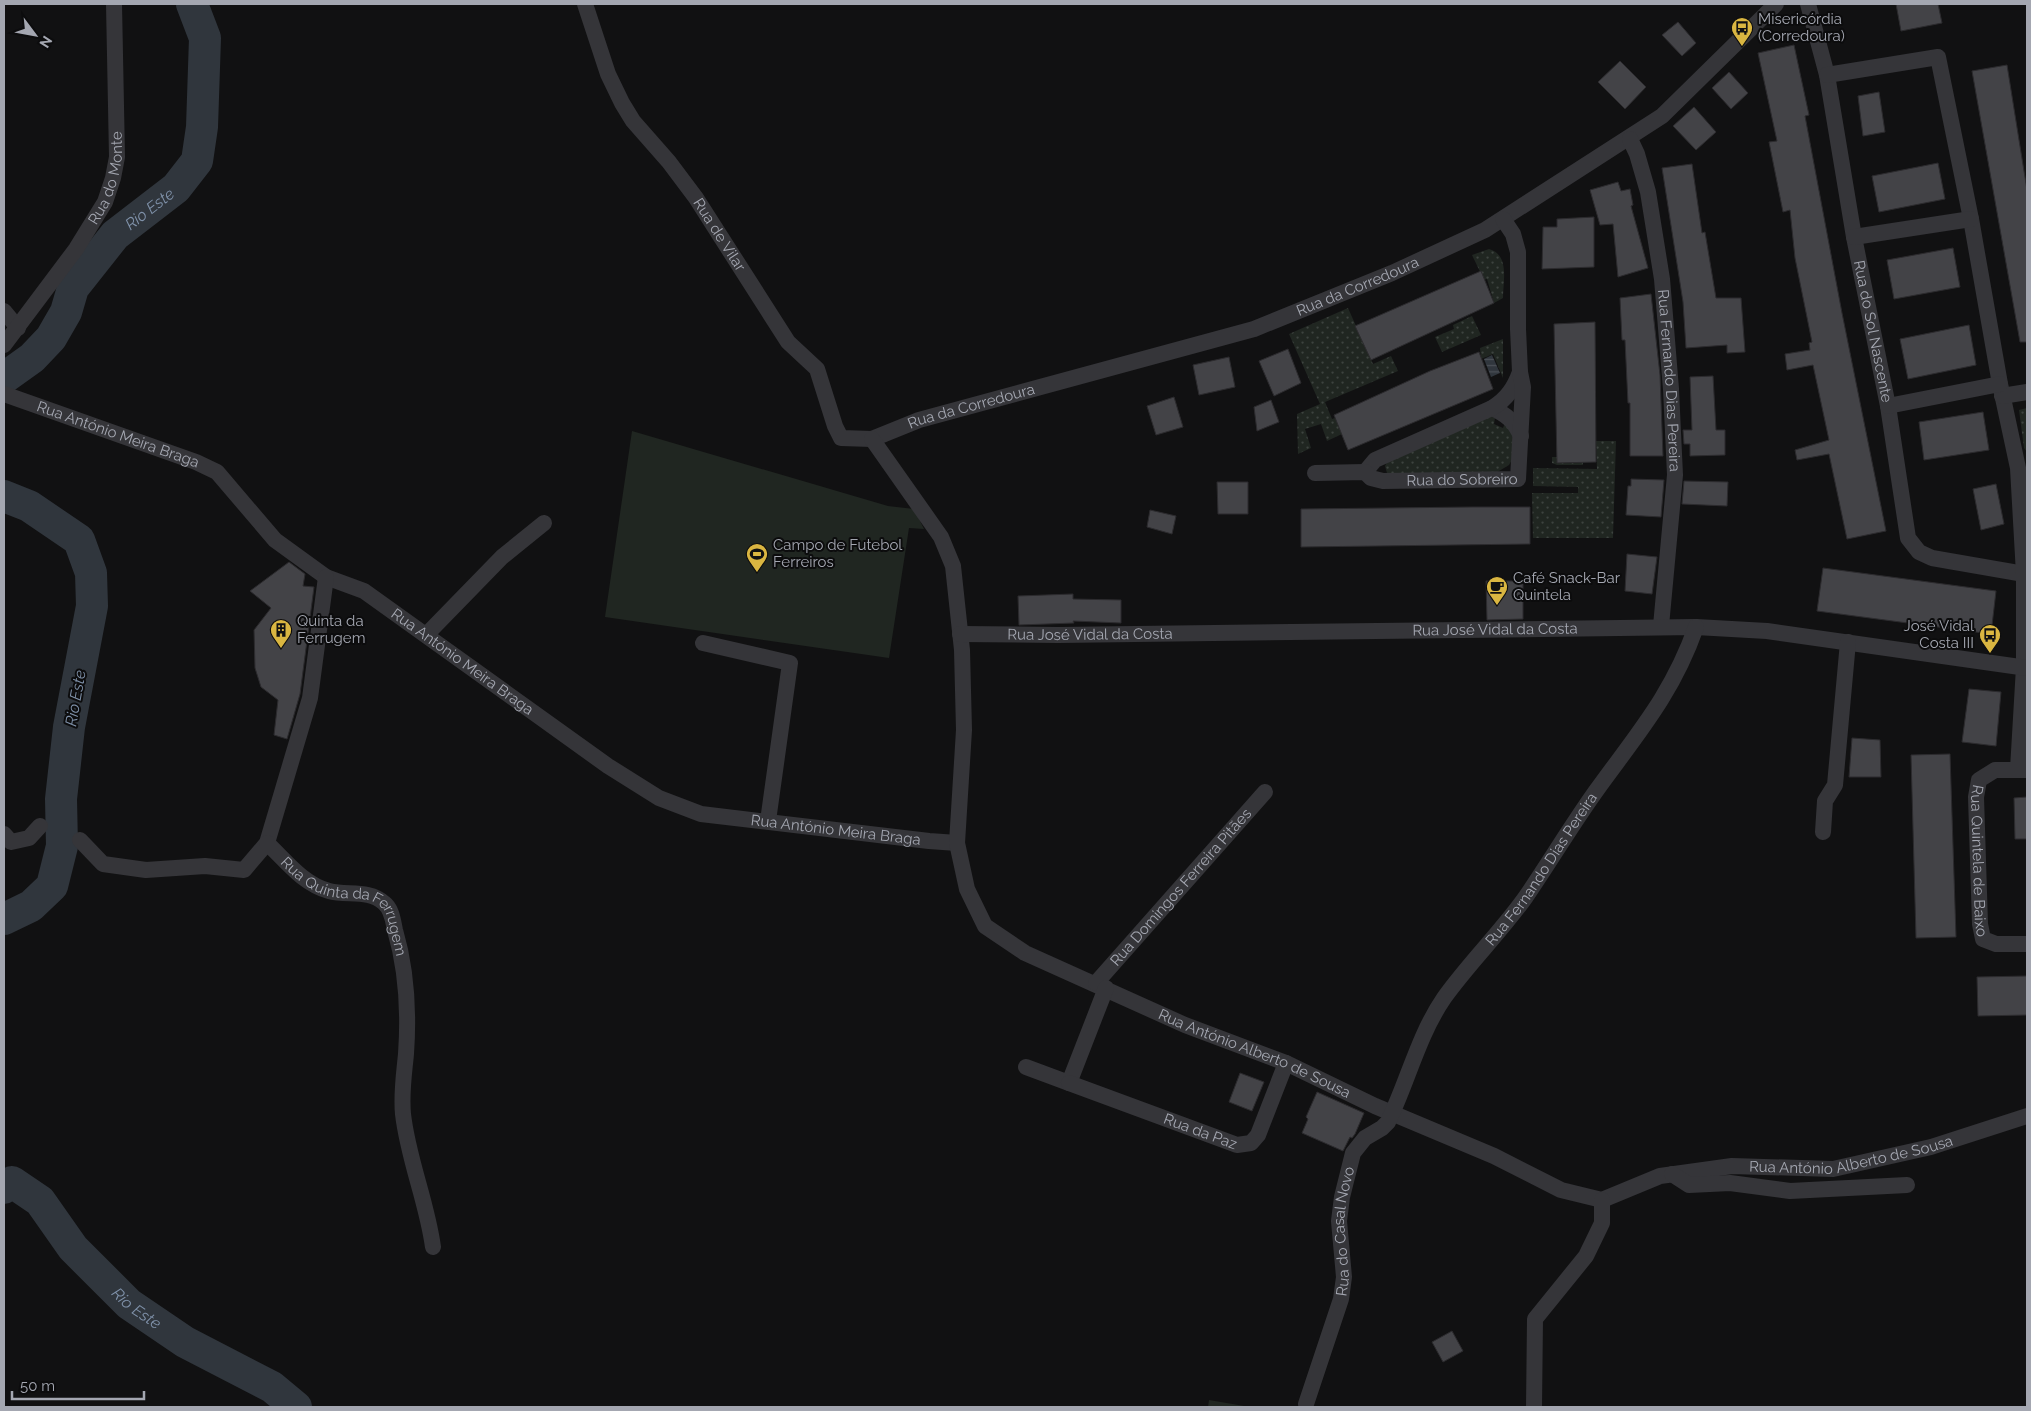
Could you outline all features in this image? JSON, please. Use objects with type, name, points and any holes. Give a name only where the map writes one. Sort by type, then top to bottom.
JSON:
[{"type":"street","name":"Rua do Monte","points":[[4,345],[76,249],[105,202],[113,178],[117,157],[114,4]]},
{"type":"street","name":"Rua de Vilar","points":[[584,4],[608,74],[622,103],[633,120],[669,162],[696,198],[788,342],[817,369],[835,426],[841,438],[872,439]]},
{"type":"street","name":"Rua da Corredoura","points":[[872,439],[919,420],[1254,329],[1392,273],[1486,230],[1630,139],[1669,110],[1776,4]]},
{"type":"street","name":"Rua do Sol Nascente","points":[[1808,4],[1827,75],[1854,237],[1888,406],[1908,538],[1919,552],[1932,558],[2024,574]]},
{"type":"street","name":"Rua Quintela de Baixo","points":[[1827,75],[1938,57],[1971,219],[2001,390],[2023,468],[2025,668],[2023,770],[1995,770],[1979,780],[1976,797],[1980,924],[1983,939],[1996,944],[2027,944]]},
{"type":"street","name":"Rua Fernando Dias Pereira","points":[[1630,139],[1637,154],[1648,192],[1662,279],[1671,389],[1674,475],[1660,626]]},
{"type":"street","name":"Rua do Sobreiro","points":[[1315,473],[1365,472],[1372,478],[1383,481],[1518,479],[1523,387],[1520,372],[1518,252],[1513,234],[1504,219]]},
{"type":"street","points":[[1854,237],[1971,219]]},
{"type":"street","points":[[4,311],[18,328]]},
{"type":"street","name":"Rua do Sobreiro","points":[[1365,472],[1375,460],[1504,401],[1514,388],[1520,372]]},
{"type":"street","points":[[1888,406],[2001,390],[2027,392]]},
{"type":"street","name":"Rua António Meira Braga","points":[[7,396],[196,462],[217,472],[276,540],[326,577],[364,591],[608,766],[659,798],[701,814],[929,841],[958,848]]},
{"type":"street","points":[[1492,408],[1508,416],[1514,422],[1521,436]]},
{"type":"street","points":[[872,439],[941,537],[953,566],[960,634],[964,730],[958,848]]},
{"type":"street","points":[[426,634],[502,557],[544,524]]},
{"type":"street","name":"Rua Quinta da Ferrugem","points":[[326,577],[310,698],[267,844],[312,884],[330,891],[360,894],[376,898],[385,903],[391,912],[404,958],[407,988],[406,1054],[401,1090],[406,1136],[433,1247]]},
{"type":"street","name":"Rua José Vidal da Costa","points":[[960,634],[1058,636],[1660,626],[1696,627],[1767,631],[2025,668]]},
{"type":"street","name":"Rua Fernando Dias Pereira","points":[[1392,1114],[1424,1033],[1444,998],[1494,940],[1562,839],[1654,713],[1679,670],[1696,627]]},
{"type":"street","points":[[1823,832],[1825,801],[1835,785],[1848,642]]},
{"type":"street","points":[[702,643],[790,663],[768,821]]},
{"type":"street","name":"Rua Domingos Ferreira Pitães","points":[[1101,986],[1265,792]]},
{"type":"street","points":[[4,834],[11,842],[30,838],[40,826]]},
{"type":"street","points":[[80,840],[103,864],[146,870],[205,866],[244,870],[267,844]]},
{"type":"street","name":"Rua António Alberto de Sousa","points":[[958,848],[967,889],[985,926],[1025,954],[1101,986],[1185,1025],[1286,1063],[1392,1114],[1494,1156],[1561,1190],[1602,1200],[1660,1176],[1672,1174],[1732,1166],[1833,1169],[1932,1147],[2027,1116]]},
{"type":"street","points":[[1069,1083],[1101,986]]},
{"type":"street","name":"Rua da Paz","points":[[1026,1067],[1212,1136],[1245,1145],[1251,1143],[1258,1135],[1286,1063]]},
{"type":"street","name":"Rua do Casal Novo","points":[[1306,1404],[1341,1300],[1344,1277],[1339,1221],[1342,1197],[1353,1153],[1365,1138],[1382,1128],[1392,1114]]},
{"type":"street","name":"Rua António Alberto de Sousa","points":[[1672,1174],[1689,1185],[1730,1183],[1790,1191],[1907,1185]]},
{"type":"street","points":[[1534,1407],[1535,1319],[1586,1256],[1602,1222],[1602,1200]]},
{"type":"shaded area","points":[[1489,249],[1496,252],[1500,257],[1504,269],[1503,298],[1494,303],[1487,279],[1484,280],[1472,255]]},
{"type":"shaded area","points":[[1348,308],[1373,364],[1391,356],[1398,371],[1325,402],[1332,419],[1335,418],[1342,434],[1327,441],[1321,424],[1305,429],[1311,448],[1298,454],[1297,414],[1320,404],[1289,334]]},
{"type":"shaded area","points":[[1472,316],[1481,335],[1442,352],[1435,337],[1454,329],[1453,325]]},
{"type":"shaded area","points":[[1503,339],[1503,378],[1493,354],[1481,359],[1480,348]]},
{"type":"shaded area","points":[[1492,355],[1500,373],[1491,377],[1484,359]]},
{"type":"shaded area","points":[[2027,408],[2027,452],[2024,448],[2019,410]]},
{"type":"shaded area","points":[[1490,416],[1495,418],[1494,424],[1503,428],[1505,423],[1512,430],[1514,456],[1509,465],[1494,474],[1392,475],[1387,473],[1385,466],[1388,460]]},
{"type":"shaded area","name":"Campo de Futebol Ferreiros","points":[[632,431],[888,506],[914,509],[924,529],[909,528],[889,658],[605,617]]},
{"type":"shaded area","points":[[1596,441],[1616,441],[1613,538],[1533,538],[1532,493],[1578,493],[1578,487],[1533,486],[1533,468],[1597,469]]},
{"type":"shaded area","points":[[1552,457],[1557,457],[1557,463],[1583,462],[1583,465],[1557,465],[1552,463]]},
{"type":"shaded area","points":[[1209,1400],[1250,1407],[1208,1407]]},
{"type":"building","points":[[1896,4],[1938,4],[1942,23],[1901,31]]},
{"type":"building","points":[[1678,22],[1696,43],[1682,56],[1662,35]]},
{"type":"building","points":[[1794,45],[1809,115],[1805,116],[1842,313],[1886,531],[1847,539],[1829,454],[1797,460],[1795,450],[1829,440],[1813,365],[1787,370],[1785,354],[1810,350],[1809,343],[1812,342],[1795,258],[1790,210],[1783,212],[1769,142],[1777,141],[1758,53]]},
{"type":"building","points":[[1620,61],[1646,87],[1625,109],[1598,82]]},
{"type":"building","points":[[2007,65],[2027,190],[2027,342],[2020,342],[1972,71]]},
{"type":"building","points":[[1729,72],[1748,93],[1731,109],[1712,88]]},
{"type":"building","points":[[1879,92],[1885,132],[1863,136],[1858,96]]},
{"type":"building","points":[[1694,107],[1716,132],[1696,150],[1673,126]]},
{"type":"building","points":[[1938,163],[1945,199],[1879,212],[1872,176]]},
{"type":"building","points":[[1692,164],[1702,233],[1705,232],[1716,298],[1741,298],[1745,352],[1727,353],[1727,345],[1686,348],[1683,302],[1662,168]]},
{"type":"building","points":[[1618,182],[1621,191],[1630,189],[1633,205],[1631,206],[1648,268],[1618,277],[1613,224],[1600,225],[1590,190]]},
{"type":"building","points":[[1594,217],[1594,267],[1542,269],[1543,227],[1557,227],[1557,219]]},
{"type":"building","points":[[1953,248],[1960,287],[1894,299],[1887,260]]},
{"type":"building","points":[[1481,271],[1494,303],[1371,360],[1355,326]]},
{"type":"building","points":[[1651,294],[1660,375],[1663,456],[1630,456],[1630,403],[1628,403],[1625,340],[1622,340],[1620,298]]},
{"type":"building","points":[[1595,322],[1596,462],[1557,463],[1554,324]]},
{"type":"building","points":[[1969,325],[1976,365],[1908,379],[1900,339]]},
{"type":"building","points":[[1288,349],[1301,383],[1274,396],[1259,361]]},
{"type":"building","points":[[1479,352],[1493,389],[1348,450],[1334,415],[1430,371]]},
{"type":"building","points":[[1229,357],[1235,387],[1199,395],[1193,365]]},
{"type":"building","points":[[1713,376],[1716,430],[1725,430],[1725,455],[1690,456],[1690,444],[1684,444],[1683,430],[1692,430],[1690,377]]},
{"type":"building","points":[[1174,397],[1183,427],[1156,435],[1147,406]]},
{"type":"building","points":[[1271,400],[1279,422],[1257,431],[1254,407]]},
{"type":"building","points":[[1983,412],[1989,450],[1924,460],[1919,422]]},
{"type":"building","points":[[1631,479],[1664,480],[1661,517],[1626,515],[1628,486],[1631,486]]},
{"type":"building","points":[[1684,481],[1728,482],[1727,506],[1682,504]]},
{"type":"building","points":[[1217,482],[1248,482],[1248,514],[1218,514]]},
{"type":"building","points":[[1996,484],[2004,524],[1981,530],[1973,489]]},
{"type":"building","points":[[1530,507],[1530,544],[1301,547],[1301,509]]},
{"type":"building","points":[[1150,510],[1176,516],[1172,534],[1147,527]]},
{"type":"building","points":[[1627,554],[1657,557],[1652,594],[1625,591]]},
{"type":"building","name":"Quinta da Ferrugem","points":[[289,562],[305,574],[303,586],[314,587],[300,694],[287,739],[274,735],[278,700],[261,687],[255,668],[254,630],[271,608],[250,591]]},
{"type":"building","points":[[1823,568],[1996,591],[1991,634],[1817,611]]},
{"type":"building","points":[[1486,581],[1523,581],[1523,619],[1487,620]]},
{"type":"building","points":[[1073,594],[1073,599],[1121,600],[1121,623],[1073,621],[1074,623],[1019,625],[1018,596]]},
{"type":"building","points":[[1969,689],[2001,692],[1996,746],[1962,742]]},
{"type":"building","points":[[1852,738],[1880,740],[1881,777],[1849,777]]},
{"type":"building","points":[[1950,754],[1956,937],[1916,938],[1911,755]]},
{"type":"building","points":[[2027,797],[2027,839],[2015,839],[2014,798]]},
{"type":"building","points":[[2027,976],[2027,1015],[1978,1016],[1977,977]]},
{"type":"building","points":[[1240,1073],[1264,1082],[1252,1111],[1229,1102]]},
{"type":"building","points":[[1317,1092],[1364,1113],[1355,1134],[1352,1138],[1350,1137],[1343,1151],[1302,1133],[1308,1119],[1306,1117]]},
{"type":"building","points":[[1452,1331],[1463,1351],[1443,1362],[1432,1342]]},
{"type":"waterway","name":"Rio Este","points":[[4,378],[32,358],[51,338],[66,312],[73,288],[115,235],[176,188],[197,161],[202,127],[205,38],[192,4]]},
{"type":"waterway","name":"Rio Este","points":[[4,496],[29,506],[79,540],[91,573],[92,606],[69,727],[61,799],[62,846],[52,886],[31,906],[4,919]]},
{"type":"waterway","name":"Rio Este","points":[[4,1188],[12,1182],[40,1201],[73,1248],[129,1304],[185,1342],[272,1387],[296,1407]]},
{"type":"place","name":"Misericórdia (Corredoura)","points":[[1742,47]]},
{"type":"place","name":"Campo de Futebol Ferreiros","points":[[757,573]]},
{"type":"place","name":"Café Snack-Bar Quintela","points":[[1497,606]]},
{"type":"place","name":"Quinta da Ferrugem","points":[[281,649]]},
{"type":"place","name":"José Vidal Costa III","points":[[1990,654]]}]
